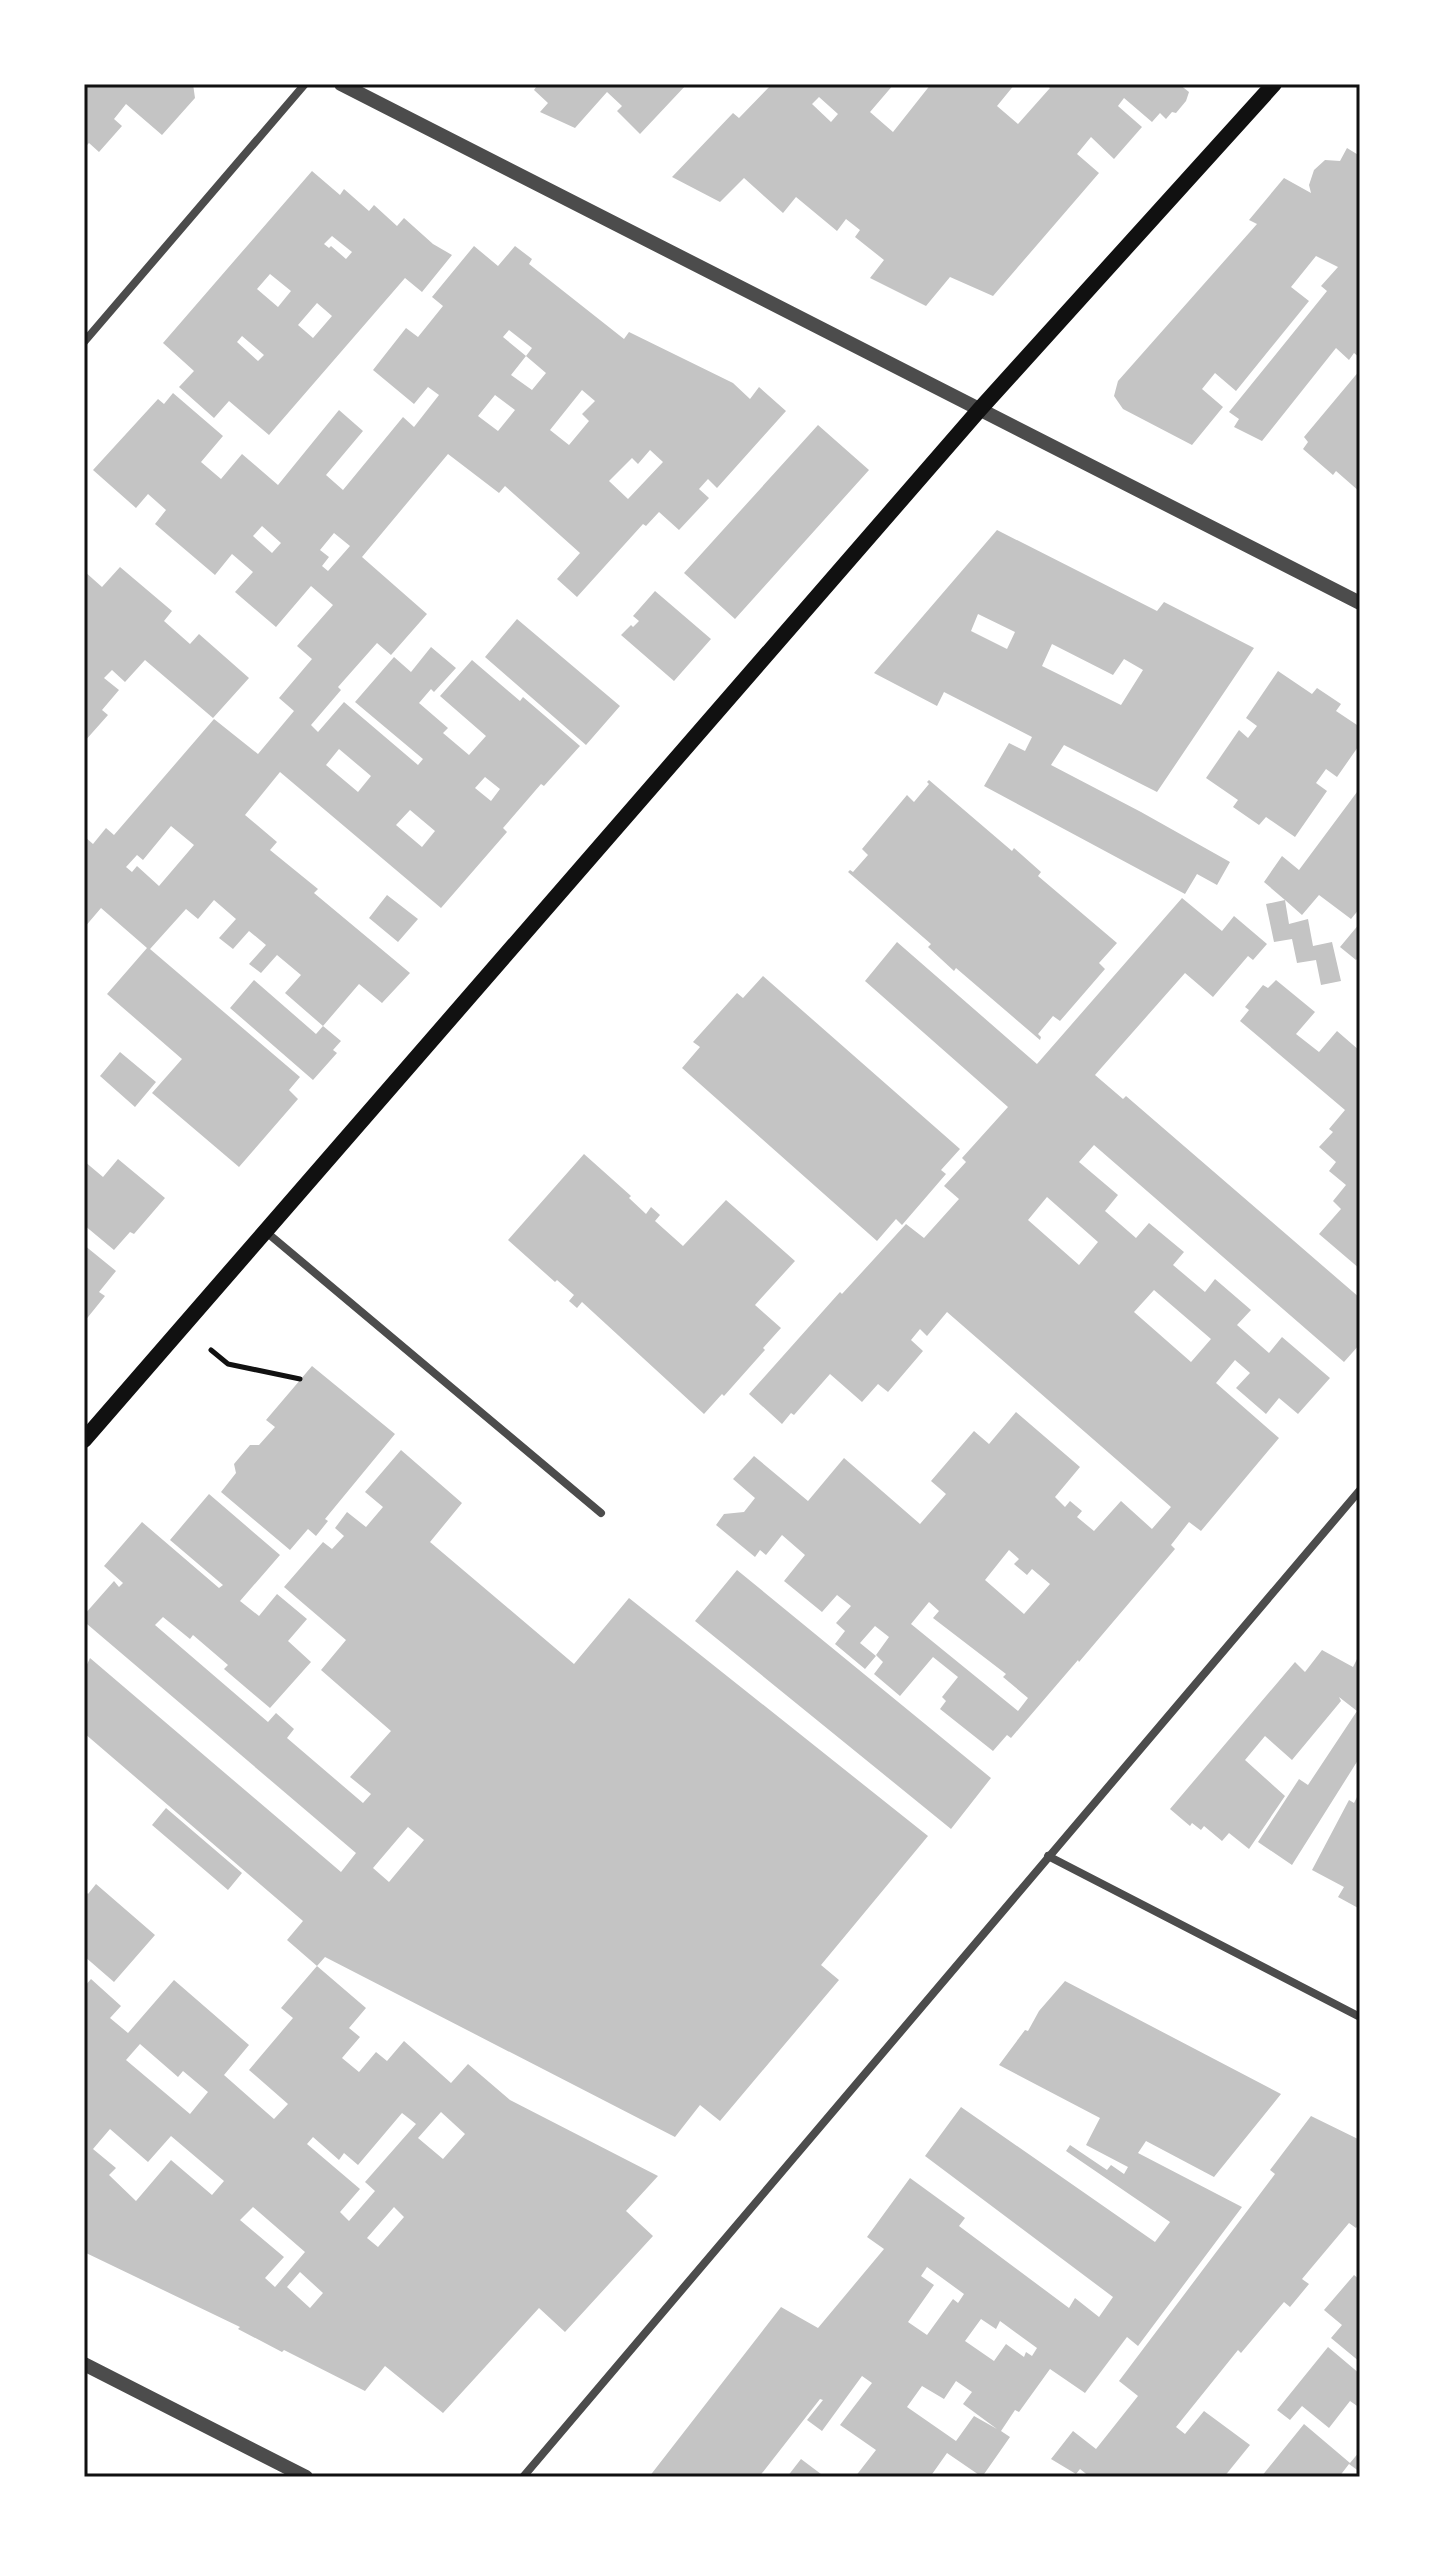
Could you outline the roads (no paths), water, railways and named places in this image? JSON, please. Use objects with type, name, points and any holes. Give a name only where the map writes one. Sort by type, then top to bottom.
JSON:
[{"type":"main road","points":[[84,1449],[88,1434],[980,409],[1274,84]]},
{"type":"street","points":[[84,342],[305,84]]},
{"type":"street","points":[[341,84],[1360,603]]},
{"type":"street","points":[[265,1231],[601,1513]]},
{"type":"street","points":[[523,2477],[1360,1490]]},
{"type":"street","points":[[1048,1856],[1360,2017]]},
{"type":"street","points":[[84,2364],[306,2477]]}]
